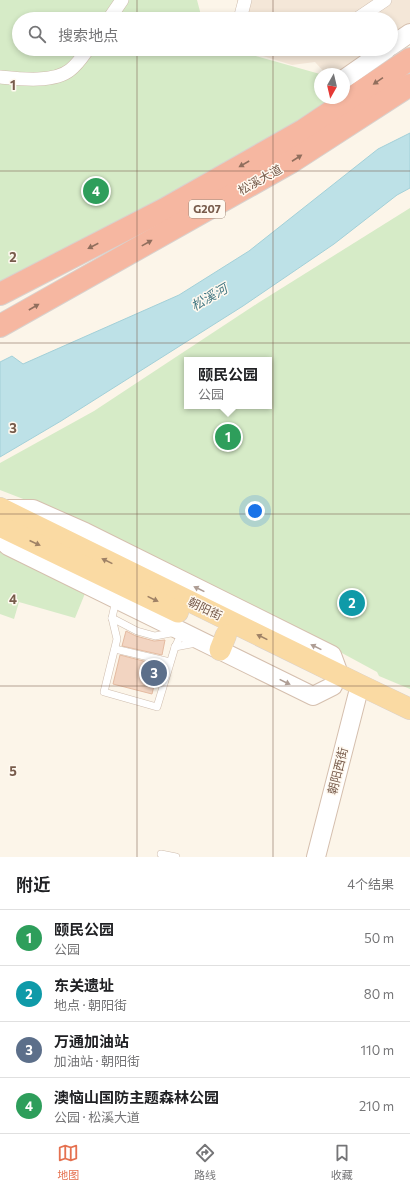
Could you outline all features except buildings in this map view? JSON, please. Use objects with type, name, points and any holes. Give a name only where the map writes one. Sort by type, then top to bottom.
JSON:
[{"type":"highway","name":"松溪大道","points":[[350,95],[410,59]]},
{"type":"highway","name":"松溪大道","points":[[0,326],[291,162],[410,84]]},
{"type":"highway","name":"松溪大道","points":[[0,294],[165,209],[304,130],[337,104]]},
{"type":"main road","name":"朝阳街","points":[[1,515],[122,584],[217,642],[336,680]]},
{"type":"main road","name":"朝阳街","points":[[122,584],[336,680],[410,722]]},
{"type":"main road","name":"朝阳街","points":[[358,692],[410,709]]},
{"type":"street","points":[[114,12],[122,0]]},
{"type":"street","points":[[242,12],[245,0]]},
{"type":"street","points":[[368,12],[385,0]]},
{"type":"street","points":[[398,41],[410,33]]},
{"type":"street","points":[[0,77],[55,78],[70,70],[82,56]]},
{"type":"street","points":[[350,75],[377,56]]},
{"type":"street","points":[[1,515],[33,509],[85,532],[332,655],[336,680]]},
{"type":"street","points":[[0,538],[8,546],[122,584],[183,631],[217,642]]},
{"type":"street","name":"朝阳西街","points":[[316,857],[358,692]]},
{"type":"lane","points":[[122,584],[112,618],[117,639],[104,692],[157,706],[175,647],[183,631]]},
{"type":"lane","points":[[112,618],[137,632],[155,636],[183,631]]},
{"type":"lane","points":[[175,647],[217,642]]},
{"type":"lane","points":[[115,649],[170,662]]},
{"type":"lane","points":[[161,854],[176,857]]},
{"type":"shaded area","points":[[237,0],[410,0],[410,25],[398,33],[398,12],[238,12]]},
{"type":"shaded area","points":[[263,56],[365,56],[348,68],[320,68],[315,62],[292,65]]},
{"type":"green space","points":[[0,0],[197,0],[200,12],[12,12],[12,56],[256,56],[314,72],[314,104],[334,104],[0,297]]},
{"type":"green space","points":[[410,208],[410,689],[379,676],[377,672],[329,646],[31,502],[0,490],[0,463],[94,411],[258,303]]},
{"type":"green space","points":[[0,545],[86,591],[75,618],[19,602],[14,619],[0,614]]},
{"type":"water","name":"松溪河","points":[[410,133],[410,188],[397,195],[334,244],[243,306],[61,421],[0,457],[0,362],[12,356],[23,364],[179,295],[249,251],[378,149]]},
{"type":"place","name":"澳恼山国防主题森林公园","points":[[96,191]]},
{"type":"place","name":"颐民公园","points":[[228,437]]},
{"type":"place","name":"东关遗址","points":[[352,603]]},
{"type":"place","name":"万通加油站","points":[[154,673]]}]
